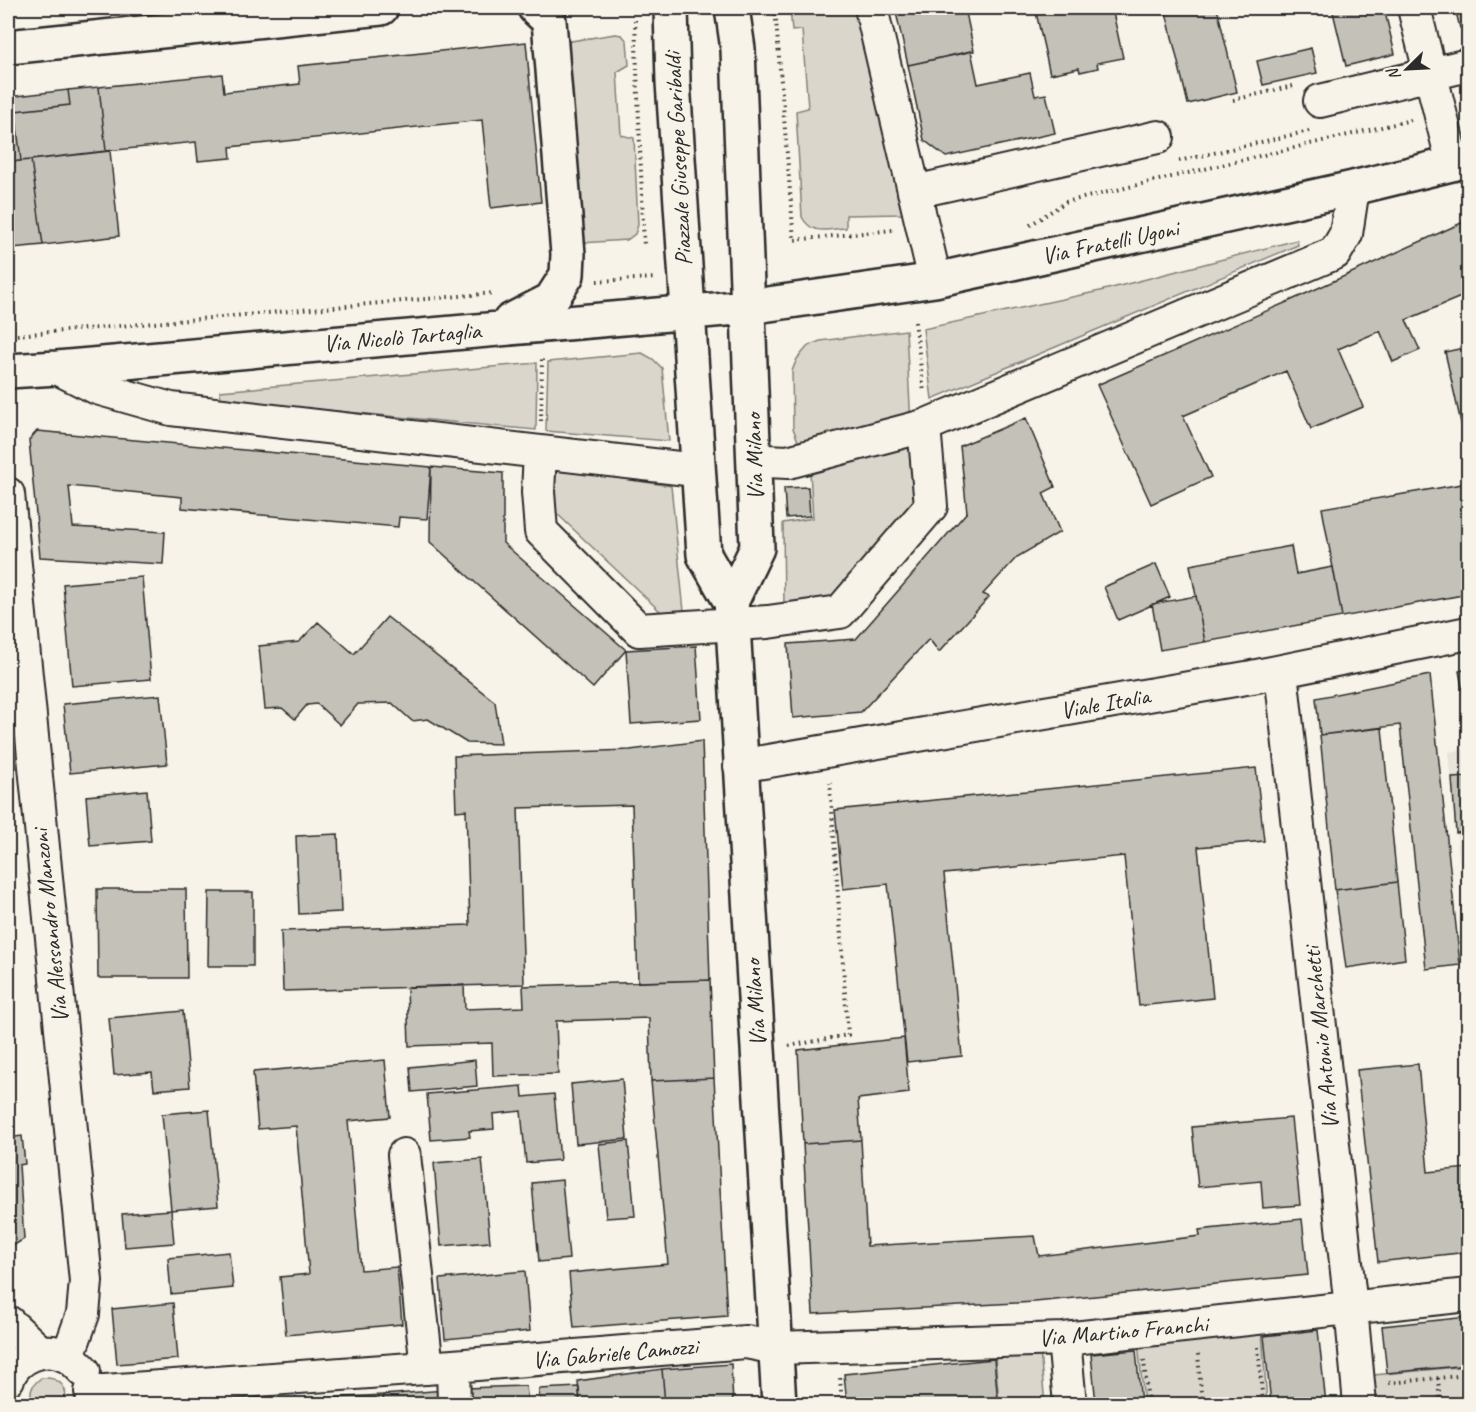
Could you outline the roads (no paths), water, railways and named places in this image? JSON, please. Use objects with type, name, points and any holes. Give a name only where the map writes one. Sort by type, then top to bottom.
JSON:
[{"type":"main road","points":[[8,47],[367,8]]},
{"type":"main road","points":[[495,329],[551,300],[567,275],[568,254],[549,21],[535,8]]},
{"type":"main road","name":"Piazzale Giuseppe Garibaldi","points":[[671,8],[673,82],[688,311]]},
{"type":"main road","points":[[732,8],[738,49],[748,306]]},
{"type":"main road","name":"Via Fratelli Ugoni","points":[[748,306],[935,280],[1461,162]]},
{"type":"main road","name":"Via Nicolò Tartaglia","points":[[8,371],[748,306]]},
{"type":"main road","name":"Via Milano","points":[[732,614],[757,548],[748,306]]},
{"type":"main road","name":"Via Milano","points":[[688,311],[704,555],[732,614],[779,1404]]},
{"type":"street","points":[[871,8],[935,280]]},
{"type":"street","points":[[1414,8],[1430,75],[1461,162]]},
{"type":"street","points":[[1320,101],[1468,65]]},
{"type":"street","points":[[914,192],[1158,137]]},
{"type":"street","name":"Via Milano","points":[[766,461],[788,462],[932,423],[1335,253],[1346,234],[1353,188]]},
{"type":"street","points":[[57,368],[97,388],[171,409],[540,439],[687,469]]},
{"type":"street","points":[[540,439],[538,492],[541,531],[639,630],[732,614],[840,612],[930,506],[932,423]]},
{"type":"street","name":"Via Alessandro Manzoni","points":[[8,494],[86,1281],[83,1314],[54,1354]]},
{"type":"street","name":"Viale Italia","points":[[741,766],[1281,672],[1468,633]]},
{"type":"street","name":"Via Antonio Marchetti","points":[[1281,672],[1351,1308],[1371,1394]]},
{"type":"street","points":[[404,1155],[440,1367],[454,1404]]},
{"type":"street","name":"Via Martino Franchi","points":[[776,1348],[1064,1339],[1468,1295]]},
{"type":"street","points":[[8,1322],[54,1354],[84,1370],[91,1398]]},
{"type":"street","points":[[1064,1339],[1070,1404]]},
{"type":"street","name":"Via Gabriele Camozzi","points":[[91,1398],[746,1342],[776,1348]]},
{"type":"street","points":[[8,1379],[19,1362],[54,1354]]}]
